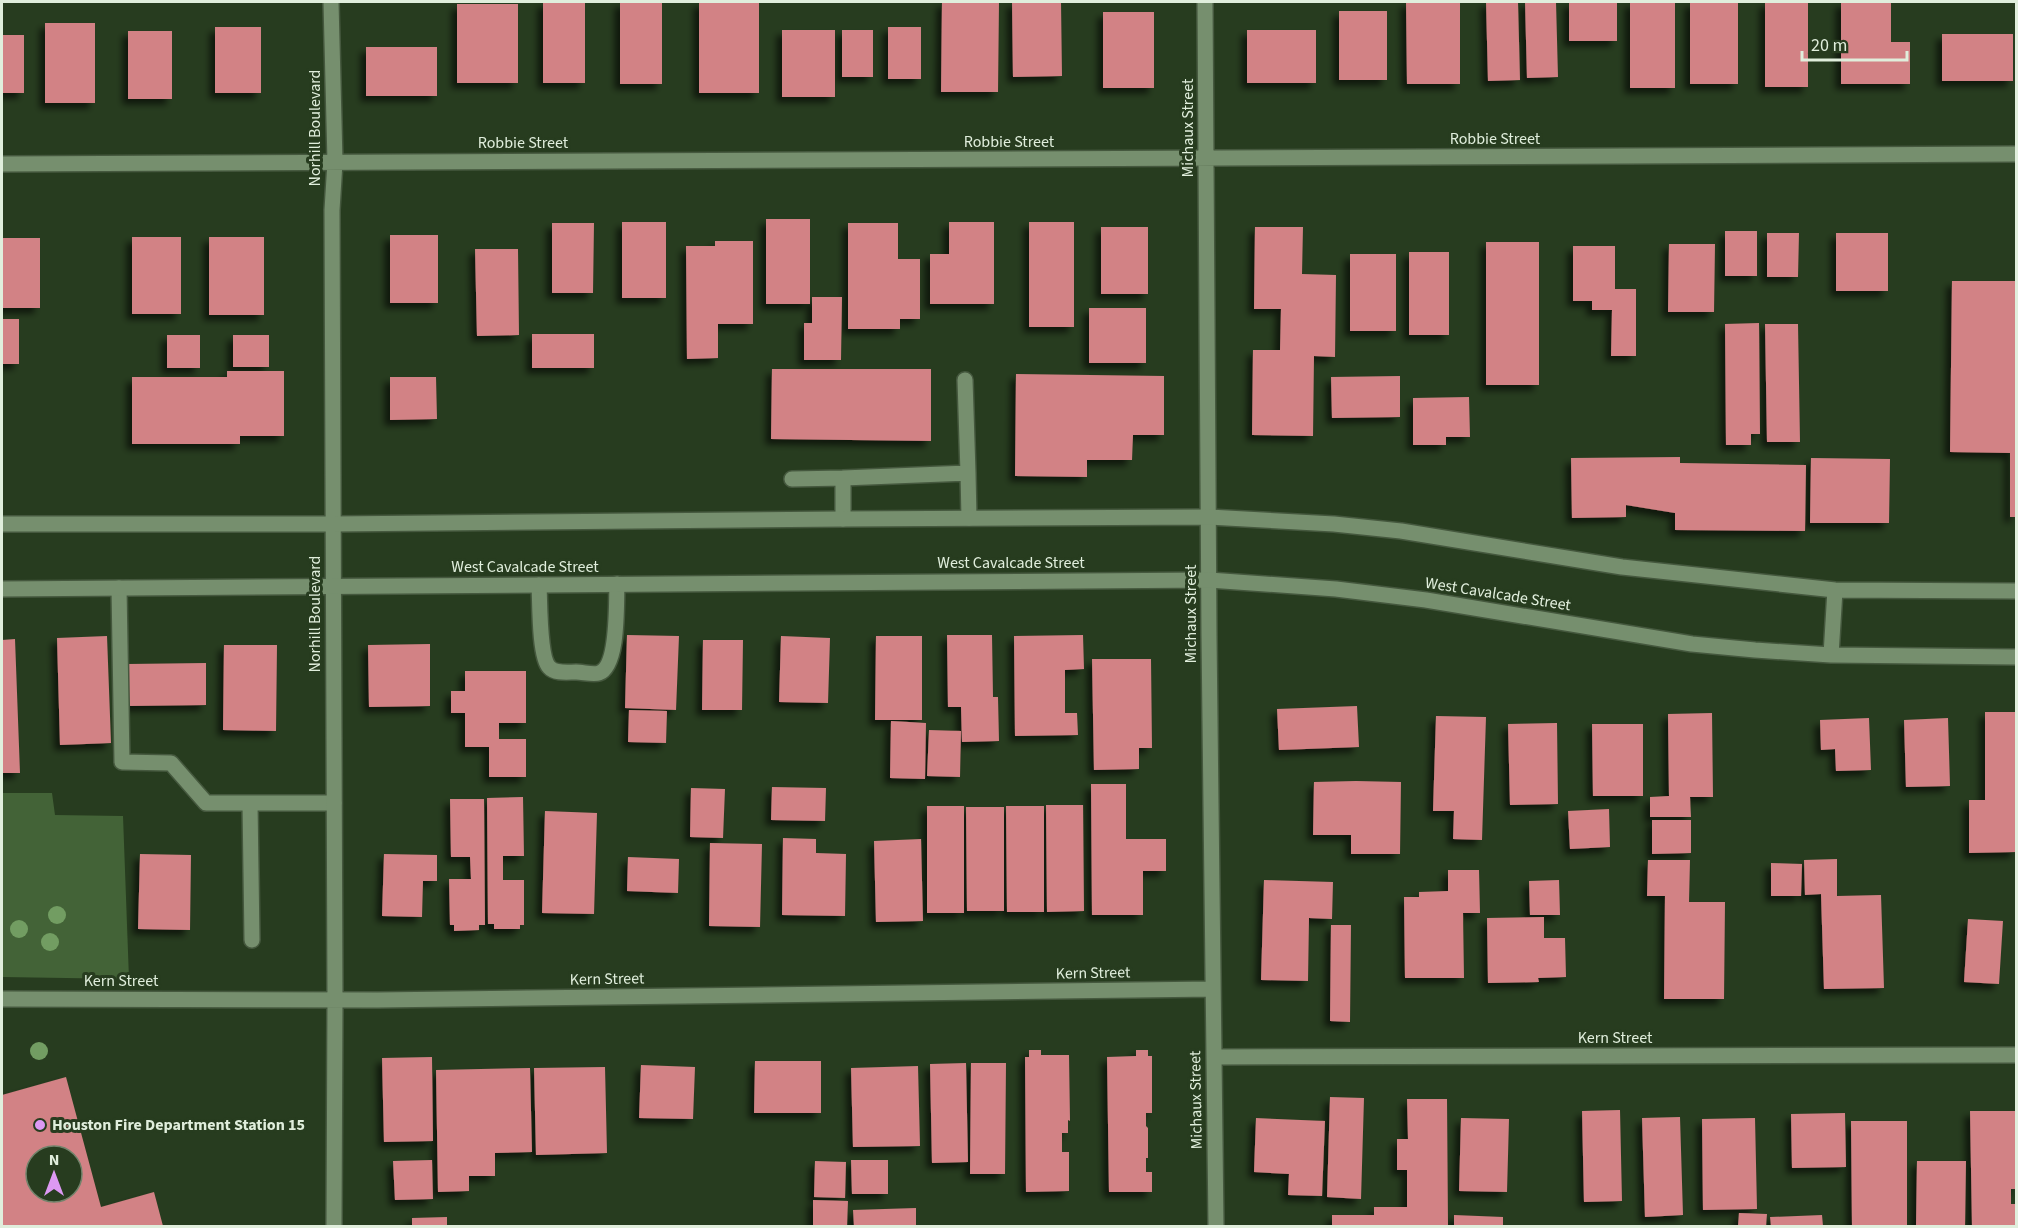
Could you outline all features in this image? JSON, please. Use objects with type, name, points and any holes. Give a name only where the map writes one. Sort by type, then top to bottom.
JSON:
[{"type":"street","name":"Norhill Boulevard","points":[[331,2],[335,162],[332,210],[334,1227]]},
{"type":"street","name":"Michaux Street","points":[[1205,2],[1216,1227]]},
{"type":"street","name":"Robbie Street","points":[[2,164],[2016,154]]},
{"type":"street","points":[[965,380],[969,518]]},
{"type":"street","points":[[792,479],[968,473]]},
{"type":"street","points":[[843,478],[843,519]]},
{"type":"street","points":[[2,524],[333,524],[1209,517],[1334,524],[1401,531],[1622,567],[1835,590],[2016,591]]},
{"type":"street","name":"West Cavalcade Street","points":[[2,589],[1209,580],[1347,590],[1426,600],[1692,644],[1831,655],[2016,657]]},
{"type":"street","points":[[540,585],[544,652],[549,667],[556,671],[598,673],[604,669],[611,654],[616,624],[616,584]]},
{"type":"street","points":[[119,588],[122,762],[171,763],[206,803],[334,803]]},
{"type":"street","points":[[1831,655],[1835,590]]},
{"type":"street","points":[[250,803],[252,940]]},
{"type":"street","name":"Kern Street","points":[[2,999],[335,1000],[1213,989]]},
{"type":"street","name":"Kern Street","points":[[1214,1057],[2016,1055]]},
{"type":"green space","points":[[2,793],[52,793],[55,815],[123,816],[129,979],[2,977]]},
{"type":"building","points":[[543,2],[585,2],[585,83],[543,83]]},
{"type":"building","points":[[620,2],[662,2],[662,84],[620,84]]},
{"type":"building","points":[[699,2],[759,2],[759,93],[699,93]]},
{"type":"building","points":[[942,2],[999,2],[998,92],[941,92]]},
{"type":"building","points":[[1012,2],[1061,2],[1062,76],[1013,77]]},
{"type":"building","points":[[1406,2],[1460,2],[1460,84],[1407,84]]},
{"type":"building","points":[[1486,2],[1518,2],[1520,80],[1488,81]]},
{"type":"building","points":[[1525,2],[1556,2],[1558,77],[1527,78]]},
{"type":"building","points":[[1569,2],[1617,2],[1617,41],[1569,41]]},
{"type":"building","points":[[1630,2],[1675,2],[1675,88],[1630,88]]},
{"type":"building","points":[[1690,2],[1738,2],[1738,84],[1690,84]]},
{"type":"building","points":[[1765,2],[1808,2],[1808,87],[1765,87]]},
{"type":"building","points":[[1841,2],[1891,2],[1891,42],[1910,42],[1910,84],[1841,84]]},
{"type":"building","points":[[457,4],[518,4],[518,83],[457,83]]},
{"type":"building","points":[[1339,11],[1387,11],[1387,80],[1339,80]]},
{"type":"building","points":[[1103,12],[1154,12],[1154,88],[1103,88]]},
{"type":"building","points":[[45,23],[95,23],[95,103],[45,103]]},
{"type":"building","points":[[215,27],[261,27],[261,93],[215,93]]},
{"type":"building","points":[[888,27],[921,27],[921,79],[888,79]]},
{"type":"building","points":[[782,30],[835,30],[835,97],[782,97]]},
{"type":"building","points":[[842,30],[873,30],[873,77],[842,77]]},
{"type":"building","points":[[1247,30],[1316,30],[1316,83],[1247,83]]},
{"type":"building","points":[[128,31],[172,31],[172,99],[128,99]]},
{"type":"building","points":[[1942,34],[2013,34],[2013,81],[1942,81]]},
{"type":"building","points":[[2,35],[24,35],[24,93],[2,93]]},
{"type":"building","points":[[366,47],[437,47],[437,96],[366,96]]},
{"type":"building","points":[[766,219],[810,219],[810,304],[766,304]]},
{"type":"building","points":[[622,222],[666,222],[666,298],[622,298]]},
{"type":"building","points":[[949,222],[994,222],[994,304],[930,304],[930,254],[949,254]]},
{"type":"building","points":[[1029,222],[1074,222],[1074,327],[1029,327]]},
{"type":"building","points":[[552,223],[594,223],[593,293],[552,293]]},
{"type":"building","points":[[848,223],[898,223],[898,259],[920,259],[920,319],[900,319],[900,329],[848,329]]},
{"type":"building","points":[[1101,227],[1148,227],[1148,294],[1101,294]]},
{"type":"building","points":[[1255,227],[1303,227],[1302,274],[1336,275],[1335,357],[1314,356],[1313,436],[1252,435],[1253,350],[1280,350],[1281,309],[1254,309]]},
{"type":"building","points":[[1725,231],[1757,231],[1757,276],[1725,276]]},
{"type":"building","points":[[1767,233],[1799,233],[1798,277],[1767,277]]},
{"type":"building","points":[[1836,233],[1888,233],[1888,291],[1836,291]]},
{"type":"building","points":[[390,235],[438,235],[438,303],[390,303]]},
{"type":"building","points":[[132,237],[181,237],[181,314],[132,314]]},
{"type":"building","points":[[209,237],[264,237],[264,315],[209,315]]},
{"type":"building","points":[[2,238],[40,238],[40,308],[2,308]]},
{"type":"building","points":[[715,241],[753,241],[753,324],[718,324],[718,358],[687,359],[686,246],[715,246]]},
{"type":"building","points":[[1486,242],[1539,242],[1539,385],[1486,385]]},
{"type":"building","points":[[1669,244],[1715,244],[1714,312],[1668,312]]},
{"type":"building","points":[[1573,246],[1615,246],[1615,289],[1636,289],[1636,356],[1611,356],[1612,310],[1592,310],[1592,301],[1573,301]]},
{"type":"building","points":[[475,249],[518,249],[519,335],[477,336]]},
{"type":"building","points":[[1409,252],[1449,252],[1449,335],[1409,335]]},
{"type":"building","points":[[1350,254],[1396,254],[1396,331],[1350,331]]},
{"type":"building","points":[[1952,281],[2016,281],[2016,517],[2010,517],[2010,453],[1950,452]]},
{"type":"building","points":[[812,297],[842,297],[841,360],[804,360],[804,323],[812,323]]},
{"type":"building","points":[[1089,308],[1146,308],[1146,363],[1089,363]]},
{"type":"building","points":[[2,319],[19,319],[19,364],[2,364]]},
{"type":"building","points":[[1759,323],[1760,434],[1751,434],[1751,445],[1726,445],[1725,324]]},
{"type":"building","points":[[1765,324],[1798,324],[1800,442],[1767,442]]},
{"type":"building","points":[[532,334],[594,334],[594,368],[532,368]]},
{"type":"building","points":[[167,335],[200,335],[200,368],[167,368]]},
{"type":"building","points":[[233,335],[269,335],[269,367],[233,367]]},
{"type":"building","points":[[772,369],[931,369],[931,441],[771,439]]},
{"type":"building","points":[[227,371],[284,371],[284,436],[240,436],[240,444],[132,444],[132,377],[227,377]]},
{"type":"building","points":[[1016,374],[1164,376],[1164,435],[1133,435],[1132,460],[1087,460],[1087,477],[1015,476]]},
{"type":"building","points":[[1400,376],[1400,417],[1332,418],[1331,377]]},
{"type":"building","points":[[390,377],[436,377],[437,419],[390,420]]},
{"type":"building","points":[[1469,397],[1470,437],[1446,437],[1446,445],[1413,445],[1413,398]]},
{"type":"building","points":[[1680,457],[1680,463],[1806,465],[1805,531],[1675,530],[1675,513],[1626,505],[1626,517],[1572,518],[1571,458]]},
{"type":"building","points":[[1811,458],[1890,459],[1889,523],[1810,523]]},
{"type":"building","points":[[627,635],[679,636],[676,710],[625,708]]},
{"type":"building","points":[[947,635],[992,635],[993,697],[998,697],[999,741],[962,742],[961,707],[948,707]]},
{"type":"building","points":[[1083,635],[1084,669],[1065,670],[1065,713],[1077,713],[1078,735],[1015,736],[1014,636]]},
{"type":"building","points":[[107,636],[111,743],[60,745],[57,638]]},
{"type":"building","points":[[781,636],[830,638],[828,703],[779,702]]},
{"type":"building","points":[[876,636],[922,636],[922,720],[875,720]]},
{"type":"building","points":[[15,639],[20,773],[2,773],[2,640]]},
{"type":"building","points":[[703,640],[743,640],[742,710],[702,710]]},
{"type":"building","points":[[430,644],[430,706],[369,707],[368,645]]},
{"type":"building","points":[[224,645],[277,645],[276,731],[223,730]]},
{"type":"building","points":[[1092,659],[1151,659],[1152,748],[1139,748],[1139,769],[1094,770]]},
{"type":"building","points":[[206,663],[206,705],[129,706],[128,664]]},
{"type":"building","points":[[465,671],[526,671],[526,723],[499,723],[499,739],[526,739],[526,777],[489,777],[489,747],[465,747],[465,713],[451,713],[451,691],[465,691]]},
{"type":"building","points":[[1357,706],[1359,747],[1279,750],[1277,709]]},
{"type":"building","points":[[629,710],[667,711],[666,743],[628,742]]},
{"type":"building","points":[[1985,712],[2016,712],[2016,852],[1969,853],[1969,800],[1985,800]]},
{"type":"building","points":[[1712,713],[1713,797],[1690,797],[1691,817],[1650,817],[1650,797],[1669,796],[1668,714]]},
{"type":"building","points":[[1436,716],[1486,717],[1482,840],[1453,839],[1454,811],[1433,811]]},
{"type":"building","points":[[1869,718],[1871,770],[1836,771],[1835,749],[1821,750],[1820,720]]},
{"type":"building","points":[[1948,718],[1950,786],[1906,787],[1904,720]]},
{"type":"building","points":[[891,721],[926,723],[925,779],[890,778]]},
{"type":"building","points":[[1557,723],[1558,804],[1510,805],[1508,724]]},
{"type":"building","points":[[1592,724],[1643,724],[1643,796],[1593,796]]},
{"type":"building","points":[[929,730],[961,731],[960,777],[927,776]]},
{"type":"building","points":[[1314,782],[1401,782],[1400,854],[1351,854],[1351,835],[1313,835]]},
{"type":"building","points":[[1091,784],[1126,784],[1126,839],[1166,839],[1166,871],[1143,871],[1143,915],[1092,915]]},
{"type":"building","points":[[772,787],[826,788],[825,821],[771,820]]},
{"type":"building","points":[[691,788],[725,789],[723,838],[690,837]]},
{"type":"building","points":[[523,797],[524,856],[503,856],[503,880],[524,880],[524,925],[520,925],[520,929],[494,929],[494,924],[488,924],[487,798]]},
{"type":"building","points":[[450,799],[484,799],[485,925],[479,925],[479,930],[454,931],[454,925],[450,925],[449,879],[471,879],[470,857],[451,857]]},
{"type":"building","points":[[1046,805],[1083,805],[1084,911],[1047,912]]},
{"type":"building","points":[[927,806],[964,806],[964,913],[927,913]]},
{"type":"building","points":[[1006,806],[1044,806],[1044,912],[1007,912]]},
{"type":"building","points":[[966,807],[1004,807],[1004,911],[967,911]]},
{"type":"building","points":[[1609,809],[1610,847],[1570,849],[1568,811]]},
{"type":"building","points":[[545,811],[597,813],[594,914],[542,913]]},
{"type":"building","points":[[1652,820],[1691,820],[1691,853],[1652,854]]},
{"type":"building","points":[[783,838],[816,839],[816,853],[846,854],[845,916],[782,915]]},
{"type":"building","points":[[921,839],[923,921],[876,922],[874,841]]},
{"type":"building","points":[[710,843],[762,844],[760,927],[709,926]]},
{"type":"building","points":[[140,854],[191,855],[190,930],[138,929]]},
{"type":"building","points":[[384,854],[437,855],[437,881],[423,881],[422,917],[382,916]]},
{"type":"building","points":[[628,857],[679,859],[678,893],[627,891]]},
{"type":"building","points":[[1837,859],[1837,896],[1881,895],[1884,988],[1824,989],[1821,894],[1805,895],[1804,860]]},
{"type":"building","points":[[1648,860],[1690,860],[1689,902],[1725,902],[1724,999],[1664,999],[1665,896],[1647,896]]},
{"type":"building","points":[[1771,863],[1802,864],[1801,896],[1771,896]]},
{"type":"building","points":[[1448,870],[1479,870],[1480,913],[1463,913],[1464,978],[1405,978],[1404,897],[1419,897],[1419,892],[1448,891]]},
{"type":"building","points":[[1264,880],[1333,882],[1332,919],[1309,918],[1308,981],[1261,980]]},
{"type":"building","points":[[1559,880],[1560,915],[1530,915],[1529,881]]},
{"type":"building","points":[[1544,917],[1544,938],[1565,938],[1566,977],[1538,978],[1539,982],[1488,983],[1487,918]]},
{"type":"building","points":[[1968,919],[2003,921],[1999,984],[1964,982]]},
{"type":"building","points":[[1331,925],[1351,925],[1350,1022],[1330,1021]]},
{"type":"building","points":[[1029,1050],[1041,1050],[1041,1055],[1069,1055],[1070,1121],[1068,1120],[1068,1133],[1062,1133],[1062,1152],[1069,1152],[1069,1191],[1026,1192],[1025,1057],[1029,1057]]},
{"type":"building","points":[[1136,1050],[1148,1050],[1148,1056],[1152,1056],[1152,1113],[1146,1113],[1148,1158],[1146,1158],[1146,1172],[1152,1172],[1152,1192],[1109,1192],[1107,1057],[1136,1056]]},
{"type":"building","points":[[432,1057],[433,1141],[384,1142],[382,1058]]},
{"type":"building","points":[[755,1061],[821,1061],[821,1113],[754,1113]]},
{"type":"building","points":[[966,1063],[968,1162],[932,1163],[930,1064]]},
{"type":"building","points":[[971,1063],[1006,1063],[1005,1174],[970,1174]]},
{"type":"building","points":[[641,1065],[695,1067],[693,1119],[639,1118]]},
{"type":"building","points":[[918,1066],[920,1146],[853,1147],[851,1068]]},
{"type":"building","points":[[605,1067],[607,1153],[536,1155],[534,1068]]},
{"type":"building","points":[[530,1068],[532,1152],[495,1153],[495,1176],[469,1176],[469,1191],[438,1192],[436,1070]]},
{"type":"building","name":"Houston Fire Department Station 15","points":[[66,1077],[101,1207],[154,1192],[163,1226],[2,1226],[2,1095]]},
{"type":"building","points":[[1330,1097],[1364,1098],[1361,1199],[1327,1197]]},
{"type":"building","points":[[1407,1099],[1447,1099],[1448,1226],[1332,1226],[1332,1215],[1374,1215],[1374,1207],[1407,1207],[1407,1170],[1397,1170],[1397,1139],[1408,1139]]},
{"type":"building","points":[[1620,1110],[1622,1201],[1584,1202],[1582,1111]]},
{"type":"building","points":[[1970,1111],[2016,1111],[2016,1189],[2011,1189],[2011,1204],[2016,1204],[2016,1226],[1972,1226]]},
{"type":"building","points":[[1845,1113],[1846,1167],[1792,1168],[1791,1114]]},
{"type":"building","points":[[1680,1117],[1683,1215],[1645,1217],[1642,1118]]},
{"type":"building","points":[[1256,1118],[1325,1121],[1322,1196],[1288,1195],[1289,1174],[1254,1172]]},
{"type":"building","points":[[1461,1118],[1509,1119],[1507,1192],[1459,1191]]},
{"type":"building","points":[[1755,1118],[1757,1209],[1703,1210],[1702,1119]]},
{"type":"building","points":[[1851,1121],[1907,1121],[1907,1226],[1852,1226]]},
{"type":"building","points":[[432,1160],[433,1199],[395,1200],[393,1161]]},
{"type":"building","points":[[851,1160],[888,1160],[888,1194],[852,1194]]},
{"type":"building","points":[[815,1161],[846,1162],[845,1198],[814,1197]]},
{"type":"building","points":[[1917,1161],[1966,1161],[1965,1226],[1916,1226]]},
{"type":"building","points":[[813,1200],[848,1201],[847,1226],[813,1226]]},
{"type":"building","points":[[916,1208],[916,1226],[854,1226],[853,1210]]},
{"type":"building","points":[[1739,1213],[1767,1214],[1766,1226],[1738,1226]]},
{"type":"building","points":[[1454,1215],[1503,1217],[1503,1226],[1454,1226]]},
{"type":"building","points":[[1822,1215],[1823,1226],[1771,1226],[1770,1217]]},
{"type":"building","points":[[447,1217],[447,1226],[412,1226],[412,1218]]},
{"type":"place","name":"Houston Fire Department Station 15","points":[[40,1125]]}]
